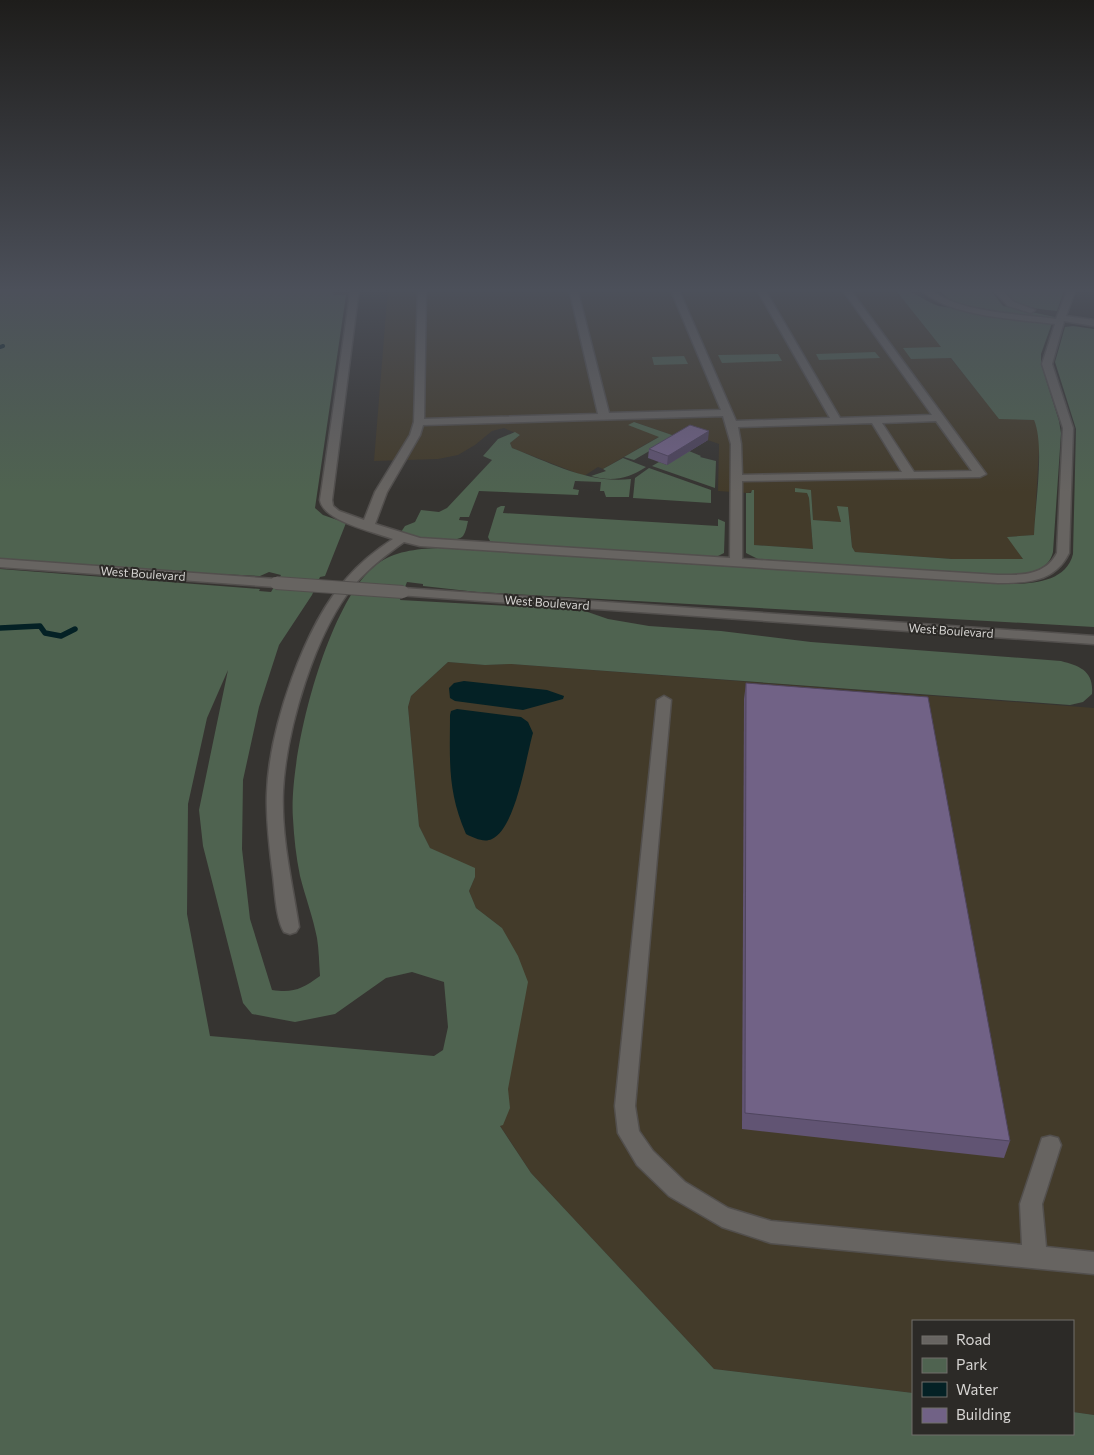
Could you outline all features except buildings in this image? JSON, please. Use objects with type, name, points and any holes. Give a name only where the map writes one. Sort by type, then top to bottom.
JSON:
[{"type":"street","points":[[346,356],[326,500],[327,507],[334,514],[368,524],[402,538],[420,542],[998,579],[1019,579],[1051,570],[1059,563],[1063,553],[1068,428],[1048,364],[1050,356]]},
{"type":"street","points":[[368,524],[381,492],[415,435],[419,422],[420,356]]},
{"type":"street","points":[[589,356],[604,416]]},
{"type":"street","points":[[703,356],[732,424],[736,444],[736,562]]},
{"type":"street","points":[[799,356],[837,421]]},
{"type":"street","points":[[736,478],[980,474],[894,356]]},
{"type":"street","points":[[419,422],[727,413]]},
{"type":"street","points":[[732,424],[939,418]]},
{"type":"street","points":[[875,420],[910,475]]},
{"type":"street","points":[[290,926],[278,856],[275,790],[282,741],[294,694],[313,646],[339,597],[360,573],[402,538]]},
{"type":"street","name":"West Boulevard","points":[[0,563],[1094,640]]},
{"type":"street","points":[[664,700],[625,1106],[629,1133],[645,1158],[677,1189],[722,1217],[771,1232],[1094,1263]]},
{"type":"street","points":[[1036,1258],[1031,1229],[1032,1203],[1047,1161],[1050,1145]]},
{"type":"shaded area","points":[[383,356],[949,356],[999,418],[1034,420],[1039,431],[1034,535],[1008,537],[1023,559],[952,559],[855,552],[852,547],[848,507],[839,508],[841,522],[813,520],[811,490],[807,493],[813,549],[754,545],[754,490],[748,493],[718,491],[719,444],[685,432],[675,436],[634,422],[660,436],[603,469],[598,467],[584,476],[512,448],[510,443],[520,435],[504,428],[492,431],[475,445],[458,455],[438,459],[374,461]]},
{"type":"shaded area","points":[[448,662],[485,665],[511,664],[1094,708],[1094,1415],[1074,1412],[1074,1320],[912,1320],[912,1393],[714,1369],[531,1173],[476,1089],[502,928],[476,908],[469,891],[475,877],[451,859],[430,848],[419,826],[408,707],[411,696]]},
{"type":"green space","points":[[0,356],[337,356],[315,508],[323,515],[346,523],[325,576],[320,577],[312,595],[279,645],[259,707],[243,780],[242,849],[250,919],[272,990],[286,991],[298,989],[320,976],[317,938],[300,876],[293,826],[293,792],[297,759],[314,683],[327,646],[342,612],[358,584],[376,565],[398,554],[413,550],[438,548],[1006,584],[1046,580],[1063,571],[1069,564],[1073,554],[1076,429],[1055,362],[1057,356],[1094,356],[1094,627],[477,592],[423,586],[423,584],[407,582],[400,600],[582,610],[608,619],[649,626],[721,631],[811,642],[1061,661],[1080,668],[1088,675],[1091,680],[1092,694],[1083,702],[1070,705],[511,664],[485,665],[448,662],[411,696],[408,707],[419,826],[430,848],[475,868],[475,877],[469,891],[476,908],[502,928],[518,956],[528,982],[508,1089],[510,1108],[503,1125],[500,1126],[531,1173],[714,1369],[912,1393],[912,1435],[1074,1435],[1074,1412],[1094,1415],[1094,1455],[0,1455],[0,569],[260,589],[259,591],[271,592],[281,575],[269,572],[260,576],[0,559]],"holes":[[[228,670],[199,810],[203,846],[243,1003],[252,1014],[295,1022],[335,1014],[386,978],[412,972],[444,982],[448,1027],[443,1050],[434,1056],[210,1036],[187,914],[188,804],[207,718]]]},
{"type":"green space","points":[[684,356],[688,364],[654,365],[652,357]]},
{"type":"green space","points":[[718,356],[779,356],[782,361],[722,363]]},
{"type":"green space","points":[[817,356],[878,356],[880,358],[819,360]]},
{"type":"green space","points":[[909,356],[1041,356],[1041,364],[1061,433],[1053,552],[1046,565],[1026,573],[1003,575],[758,559],[746,553],[746,493],[751,493],[752,490],[754,490],[754,545],[813,549],[809,498],[807,493],[795,492],[795,488],[811,490],[813,520],[841,522],[837,506],[848,507],[852,547],[855,552],[952,559],[1023,559],[1007,537],[1034,535],[1039,445],[1034,420],[999,419],[951,358],[911,359]]},
{"type":"green space","points":[[634,422],[675,436],[634,460],[624,457],[659,437],[628,425]]},
{"type":"green space","points":[[515,432],[520,435],[510,443],[512,448],[541,460],[585,475],[615,480],[631,479],[629,497],[606,497],[604,491],[600,491],[601,482],[575,481],[573,489],[579,490],[578,495],[479,491],[469,517],[460,517],[459,520],[468,521],[463,536],[458,539],[433,539],[401,532],[405,526],[415,522],[421,510],[439,512],[447,508],[492,460],[483,456],[498,439]]},
{"type":"green space","points":[[689,451],[700,457],[716,461],[715,488],[652,466],[659,462],[667,465]]},
{"type":"green space","points":[[623,458],[646,467],[620,478],[606,479],[591,476],[606,471],[603,469]]},
{"type":"green space","points":[[649,468],[711,490],[711,503],[633,498],[635,478]]},
{"type":"green space","points":[[505,506],[503,513],[718,526],[718,519],[725,522],[724,553],[716,557],[496,543],[490,541],[488,537],[497,508]]},
{"type":"water","points":[[464,681],[547,690],[564,696],[563,699],[523,710],[455,701],[450,698],[449,688],[454,683]]},
{"type":"water","points":[[457,709],[521,717],[528,722],[533,733],[514,807],[508,821],[500,832],[489,840],[479,839],[466,834],[455,803],[451,775],[450,715],[451,711]]},
{"type":"waterway","points":[[0,628],[40,626],[45,633],[61,636],[75,629]]}]
